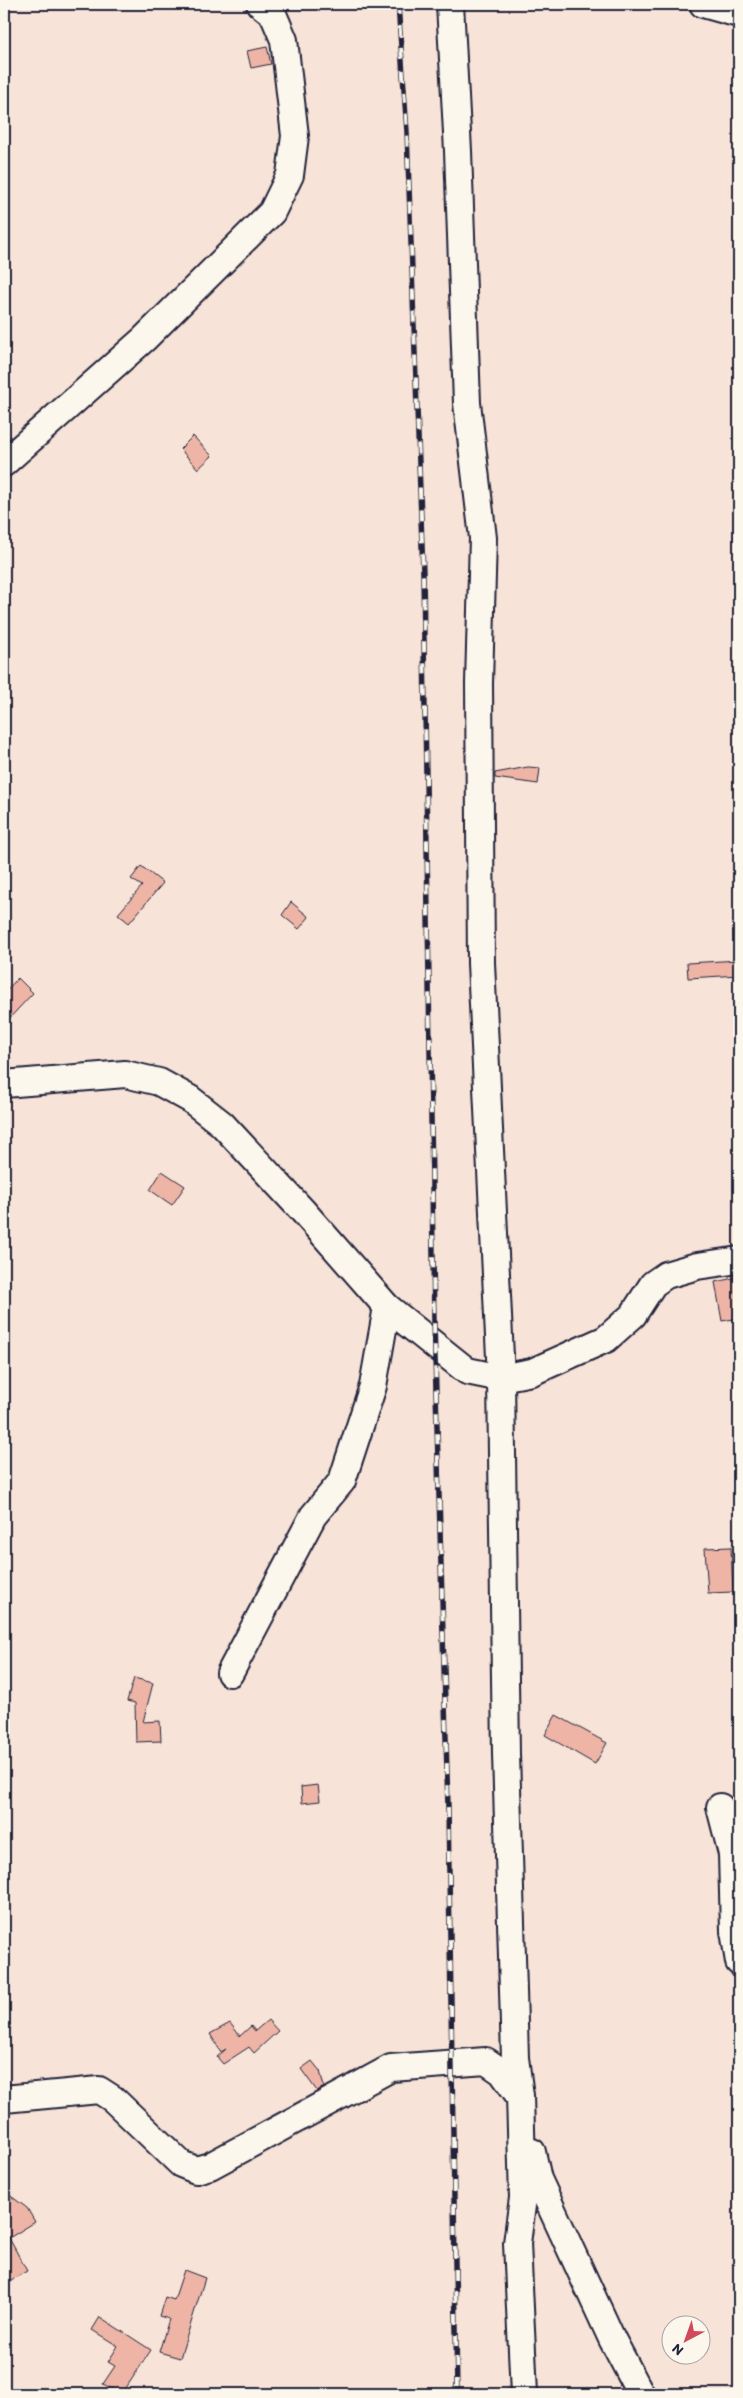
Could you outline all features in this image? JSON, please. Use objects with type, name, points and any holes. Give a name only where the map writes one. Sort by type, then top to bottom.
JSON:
[{"type":"street","points":[[450,4],[458,151],[467,402],[483,538],[479,682],[481,963],[501,1378],[507,1792],[515,2058],[520,2096],[538,2179],[612,2339],[642,2394]]},
{"type":"street","points":[[703,4],[739,14]]},
{"type":"street","points":[[4,463],[144,339],[272,212],[290,175],[295,136],[284,40],[273,7]]},
{"type":"street","points":[[4,1084],[125,1074],[159,1082],[190,1099],[229,1132],[302,1210],[387,1307],[467,1370],[501,1378],[532,1372],[606,1339],[633,1315],[653,1284],[666,1275],[697,1266],[739,1260]]},
{"type":"street","points":[[230,1673],[313,1516],[342,1481],[373,1386],[387,1307]]},
{"type":"street","points":[[720,1807],[732,1854],[734,1931],[739,1962]]},
{"type":"street","points":[[4,2099],[99,2090],[113,2099],[181,2164],[196,2170],[210,2166],[391,2068],[486,2062],[502,2072],[520,2096],[523,2198],[517,2243],[524,2394]]},
{"type":"building","points":[[267,47],[271,64],[251,68],[247,51]]},
{"type":"building","points":[[193,436],[212,456],[198,469],[180,449]]},
{"type":"building","points":[[528,767],[540,768],[538,784],[495,778],[495,773]]},
{"type":"building","points":[[141,866],[163,883],[129,923],[118,914],[142,886],[131,879]]},
{"type":"building","points":[[291,902],[309,917],[299,929],[282,915]]},
{"type":"building","points":[[739,960],[739,975],[688,978],[687,963]]},
{"type":"building","points":[[18,978],[33,993],[4,1024],[4,993]]},
{"type":"building","points":[[162,1171],[185,1186],[172,1205],[150,1190]]},
{"type":"building","points":[[739,1277],[739,1318],[722,1321],[715,1282]]},
{"type":"building","points":[[731,1547],[733,1592],[708,1593],[705,1548]]},
{"type":"building","points":[[134,1678],[153,1683],[143,1722],[160,1721],[161,1741],[136,1742],[135,1703],[127,1701]]},
{"type":"building","points":[[556,1715],[607,1743],[595,1764],[545,1735]]},
{"type":"building","points":[[318,1785],[320,1801],[302,1803],[301,1787]]},
{"type":"building","points":[[268,2020],[278,2031],[254,2053],[249,2047],[223,2064],[217,2057],[226,2049],[221,2052],[210,2034],[230,2023],[240,2036],[251,2026],[255,2031]]},
{"type":"building","points":[[312,2061],[320,2071],[324,2087],[317,2091],[301,2069]]},
{"type":"building","points":[[4,2191],[27,2208],[35,2222],[9,2238],[27,2271],[4,2284]]},
{"type":"building","points":[[184,2270],[205,2278],[180,2358],[159,2352],[169,2319],[159,2316],[165,2297],[174,2300]]},
{"type":"building","points":[[100,2317],[151,2350],[122,2394],[103,2384],[115,2366],[108,2362],[118,2346],[92,2330]]},
{"type":"railway","points":[[398,4],[407,132],[423,573],[434,1322],[448,1807],[457,2394]]}]
